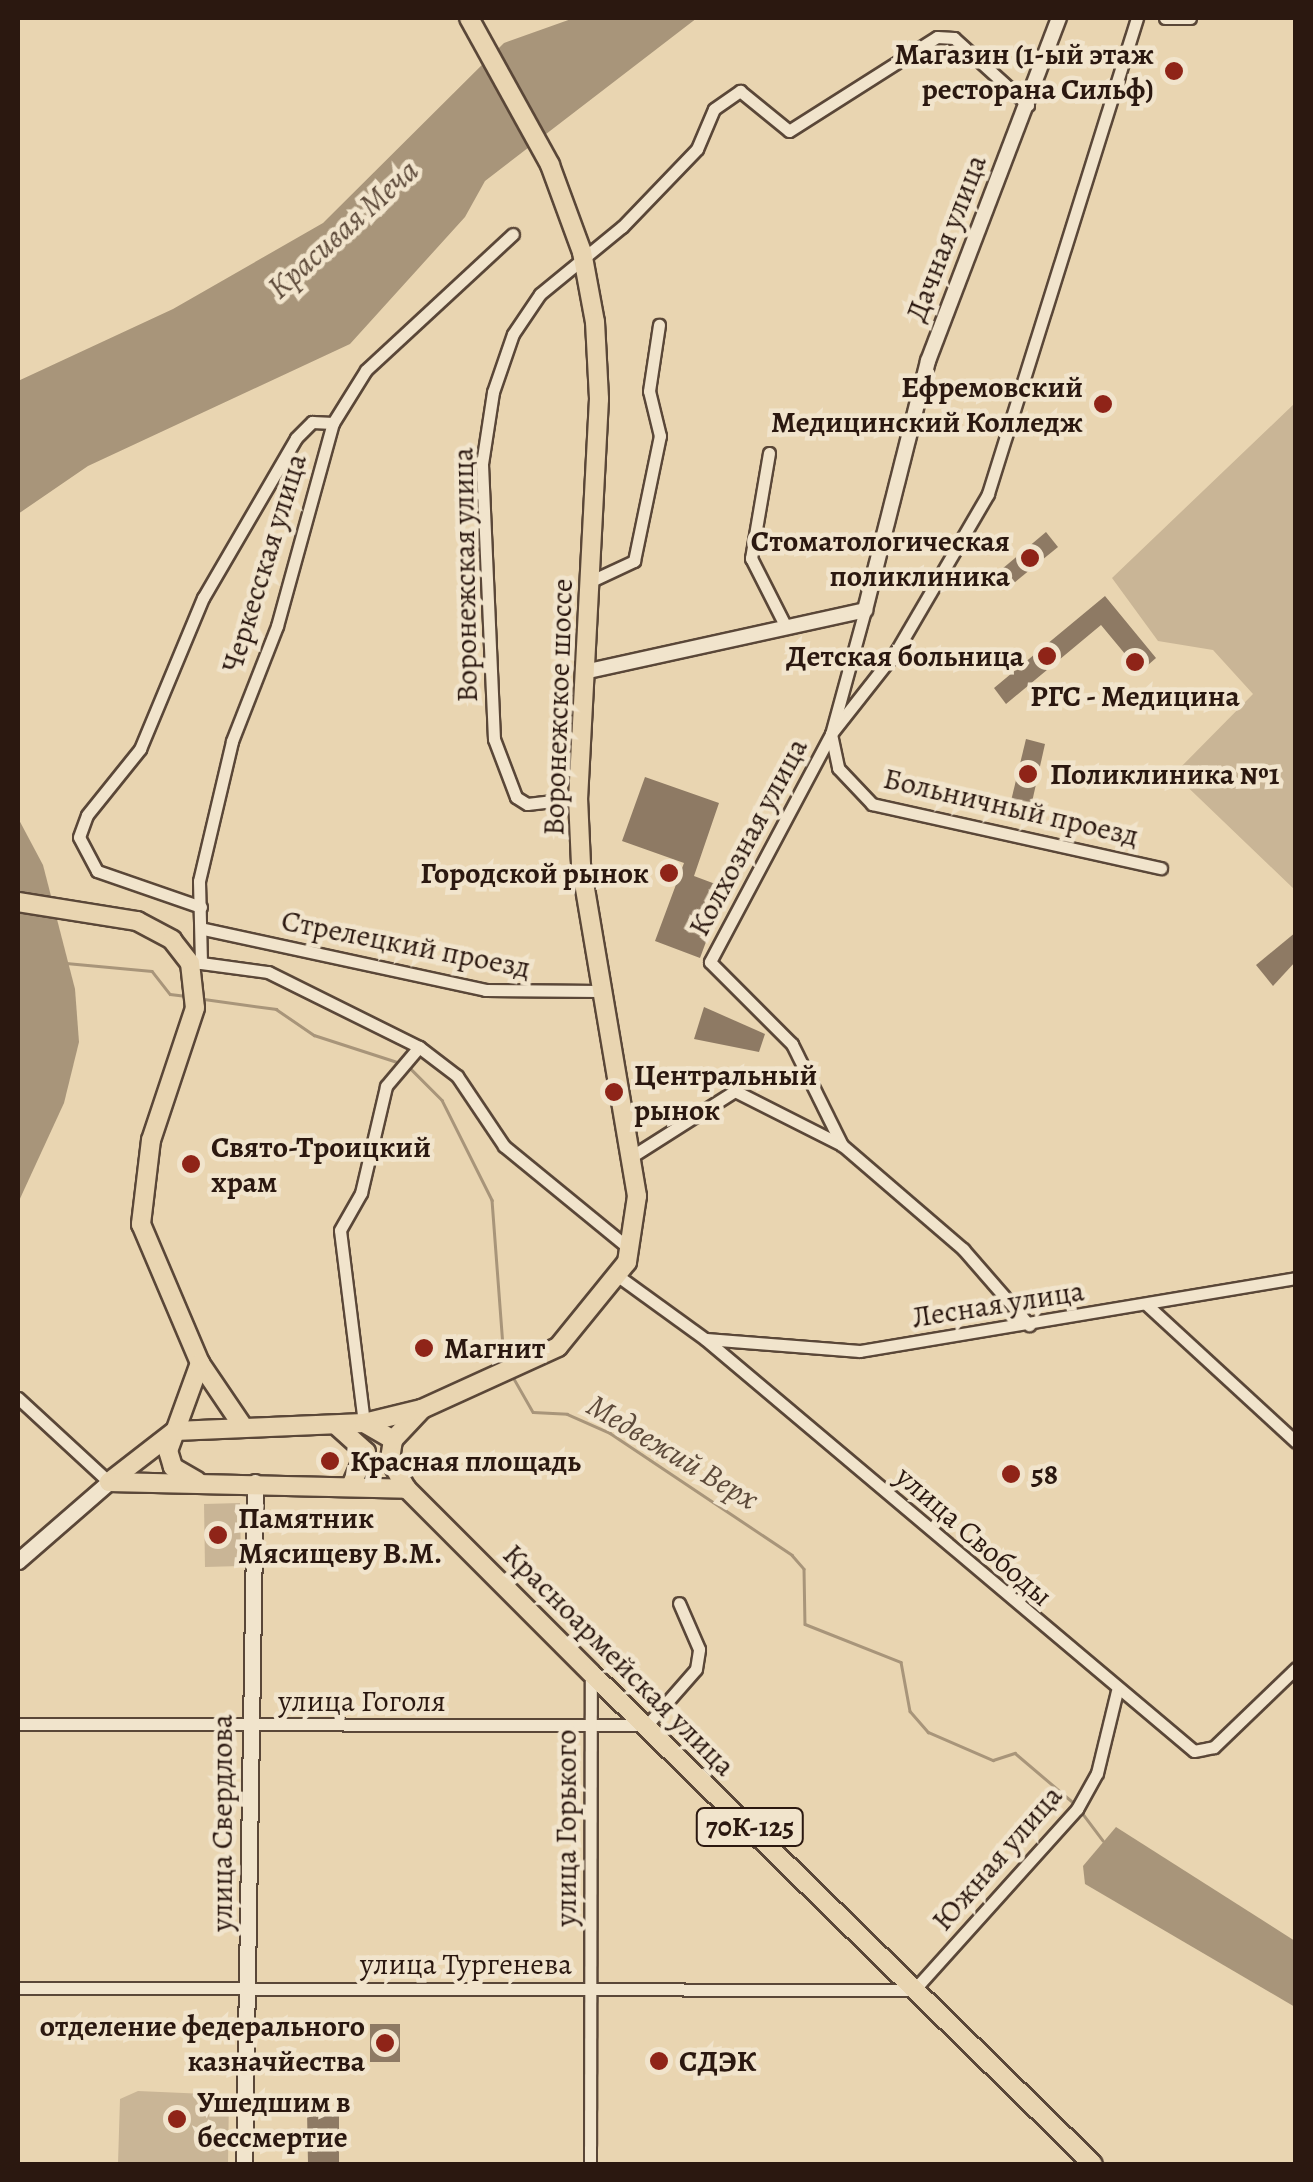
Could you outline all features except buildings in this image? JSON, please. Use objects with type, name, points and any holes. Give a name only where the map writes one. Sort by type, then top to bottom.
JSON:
[{"type":"main road","name":"Воронежское шоссе","points":[[423,1408],[558,1347],[618,1276],[630,1250],[634,1155],[600,991],[578,798],[598,399],[582,252],[550,165],[469,18]]},
{"type":"main road","points":[[18,902],[81,910],[157,929],[195,963],[194,1008],[151,1140],[141,1224],[200,1363],[244,1428]]},
{"type":"main road","points":[[18,1561],[109,1482],[175,1432],[196,1393],[200,1363]]},
{"type":"main road","points":[[175,1432],[364,1424],[423,1408]]},
{"type":"main road","points":[[407,1488],[390,1460],[393,1440],[423,1408]]},
{"type":"main road","points":[[364,1424],[393,1440]]},
{"type":"main road","points":[[336,1425],[366,1452],[352,1483]]},
{"type":"main road","points":[[175,1432],[174,1467],[200,1482]]},
{"type":"main road","points":[[352,1483],[390,1460]]},
{"type":"main road","points":[[109,1482],[352,1483],[407,1488]]},
{"type":"main road","name":"улица Свердлова","points":[[244,2164],[255,1482]]},
{"type":"main road","name":"Красноармейская улица","points":[[407,1488],[1093,2164]]},
{"type":"street","name":"Дачная улица","points":[[864,610],[928,361],[1059,18]]},
{"type":"street","points":[[831,734],[896,650],[988,494],[1137,18]]},
{"type":"street","points":[[1165,18],[1190,18]]},
{"type":"street","points":[[582,252],[622,226],[697,149],[714,109],[740,91],[789,131],[937,37],[954,38],[1028,105]]},
{"type":"street","name":"Черкесская улица","points":[[195,963],[204,928],[199,880],[232,741],[277,626],[333,422],[366,370],[513,234]]},
{"type":"street","name":"Воронежская улица","points":[[578,798],[528,804],[506,780],[494,738],[482,464],[493,392],[513,334],[582,252]]},
{"type":"street","points":[[588,582],[634,561],[660,436],[649,391],[659,325]]},
{"type":"street","points":[[201,906],[96,871],[79,837],[140,749],[196,612],[296,438],[312,422],[333,422]]},
{"type":"street","points":[[769,453],[751,558],[786,627]]},
{"type":"street","points":[[584,672],[864,610]]},
{"type":"street","name":"Колхозная улица","points":[[864,610],[831,734],[710,962],[792,1044],[842,1145],[963,1249],[1029,1325]]},
{"type":"street","name":"Больничный проезд","points":[[831,734],[838,768],[872,804],[1160,868]]},
{"type":"street","name":"Стрелецкий проезд","points":[[204,928],[485,990],[600,991]]},
{"type":"street","points":[[195,963],[268,972],[420,1047],[456,1076],[504,1146],[630,1250]]},
{"type":"street","points":[[364,1424],[340,1230],[361,1194],[386,1086],[420,1047]]},
{"type":"street","points":[[634,1155],[735,1091],[842,1145]]},
{"type":"street","name":"улица Свободы","points":[[618,1276],[706,1339],[1117,1691],[1194,1751],[1214,1747],[1296,1668]]},
{"type":"street","name":"Лесная улица","points":[[706,1339],[860,1351],[1296,1278]]},
{"type":"street","points":[[1147,1305],[1296,1442]]},
{"type":"street","points":[[18,1398],[109,1482]]},
{"type":"street","points":[[647,1725],[696,1669],[699,1649],[679,1603]]},
{"type":"street","name":"улица Горького","points":[[590,2164],[591,1673]]},
{"type":"street","name":"Южная улица","points":[[914,1990],[1077,1809],[1097,1773],[1117,1691]]},
{"type":"street","name":"улица Гоголя","points":[[18,1724],[647,1725]]},
{"type":"street","name":"улица Тургенева","points":[[18,1988],[914,1990]]},
{"type":"shaded area","points":[[1295,403],[1295,890],[1174,774],[1253,694],[1213,650],[1158,641],[1112,578]]},
{"type":"shaded area","points":[[240,1503],[241,1566],[205,1567],[204,1504]]},
{"type":"shaded area","points":[[138,2091],[229,2095],[228,2164],[118,2164],[120,2099]]},
{"type":"water","name":"Красивая Меча","points":[[574,18],[697,18],[485,181],[465,217],[350,344],[88,466],[18,514],[18,381],[173,309],[323,223],[504,43]]},
{"type":"water","points":[[18,818],[43,865],[75,989],[79,1042],[64,1103],[18,1203]]},
{"type":"water","points":[[1116,1827],[1295,1941],[1295,2007],[1085,1884],[1083,1866]]},
{"type":"waterway","name":"Медвежий Верх","points":[[66,963],[152,971],[170,994],[186,996]]},
{"type":"waterway","name":"Медвежий Верх","points":[[204,999],[276,1009],[314,1035],[397,1062]]},
{"type":"waterway","name":"Медвежий Верх","points":[[409,1067],[442,1100],[492,1200],[504,1361]]},
{"type":"waterway","name":"Медвежий Верх","points":[[513,1377],[533,1412],[567,1414],[610,1433],[792,1555],[804,1569],[805,1624],[901,1662],[910,1711],[928,1732],[993,1760],[1015,1753],[1075,1804]]},
{"type":"waterway","name":"Медвежий Верх","points":[[1080,1810],[1103,1840]]},
{"type":"place","name":"Магазин (1-ый этаж ресторана Сильф)","points":[[1174,71]]},
{"type":"place","name":"Ефремовский Медицинский Колледж","points":[[1103,404]]},
{"type":"place","name":"Стоматологическая поликлиника","points":[[1030,558]]},
{"type":"place","name":"Детская больница","points":[[1047,656]]},
{"type":"place","name":"РГС - Медицина","points":[[1135,662]]},
{"type":"place","name":"Поликлиника №1","points":[[1028,774]]},
{"type":"place","name":"Городской рынок","points":[[669,873]]},
{"type":"place","name":"Центральный рынок","points":[[614,1092]]},
{"type":"place","name":"Свято-Троицкий храм","points":[[191,1164]]},
{"type":"place","name":"Магнит","points":[[424,1348]]},
{"type":"place","name":"Красная площадь","points":[[330,1461]]},
{"type":"place","name":"58","points":[[1011,1474]]},
{"type":"place","name":"Памятник Мясищеву В.М.","points":[[218,1535]]},
{"type":"place","name":"отделение федерального казначйества","points":[[385,2043]]},
{"type":"place","name":"СДЭК","points":[[659,2061]]},
{"type":"place","name":"Ушедшим в бессмертие","points":[[177,2119]]}]
